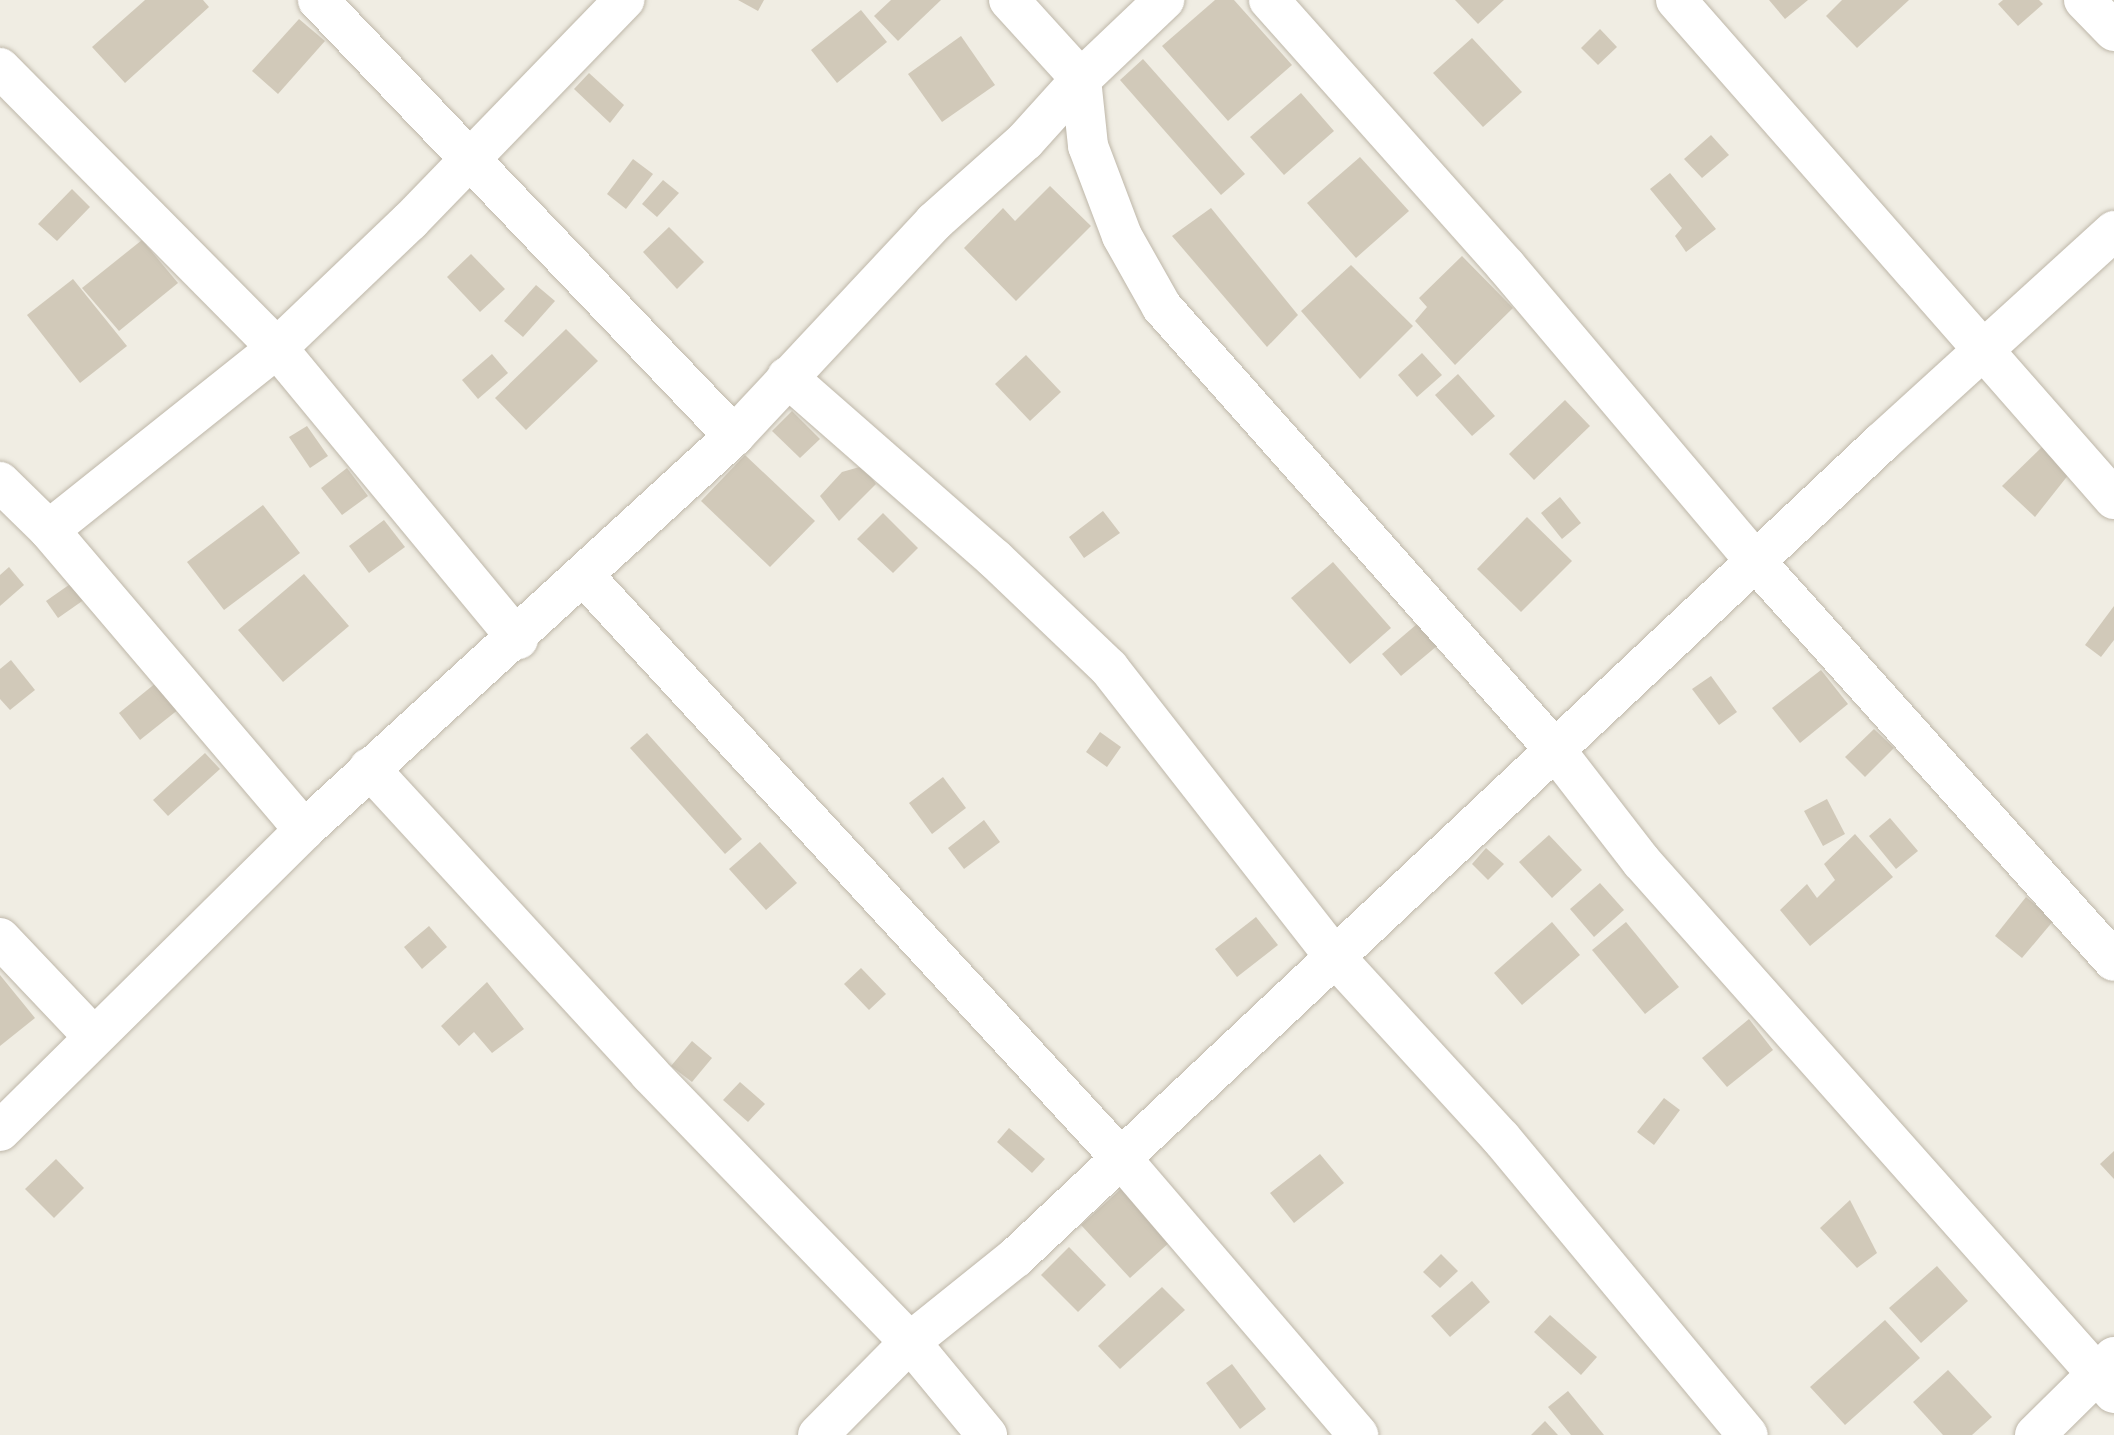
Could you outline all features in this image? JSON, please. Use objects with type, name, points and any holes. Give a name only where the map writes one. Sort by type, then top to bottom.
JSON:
[{"type":"street","points":[[318,0],[465,160],[734,436]]},
{"type":"street","points":[[49,530],[277,348],[624,0]]},
{"type":"street","points":[[1009,0],[1081,79],[1088,146],[1122,236],[1162,307],[1556,751],[1641,861],[2108,1375],[2035,1435]]},
{"type":"street","points":[[0,1131],[92,1035],[369,768],[518,639],[734,436],[934,222],[1025,141],[1081,79],[1164,0]]},
{"type":"street","points":[[1269,0],[1506,266],[1755,561],[2114,961]]},
{"type":"street","points":[[1676,0],[1984,347],[2114,499]]},
{"type":"street","points":[[2084,0],[2114,31]]},
{"type":"street","points":[[0,68],[277,348],[518,639]]},
{"type":"street","points":[[818,1435],[910,1342],[1016,1257],[1984,347],[2114,231]]},
{"type":"street","points":[[787,377],[995,559],[1109,668],[1334,956],[1501,1138],[1748,1435]]},
{"type":"street","points":[[2,486],[49,530],[304,830]]},
{"type":"street","points":[[583,575],[1120,1157],[1358,1435]]},
{"type":"street","points":[[369,768],[650,1074],[910,1342],[987,1435]]},
{"type":"street","points":[[0,938],[92,1035]]},
{"type":"building","points":[[145,0],[203,0],[209,7],[125,83],[92,47]]},
{"type":"building","points":[[738,0],[764,0],[758,11]]},
{"type":"building","points":[[891,0],[941,0],[898,41],[874,16]]},
{"type":"building","points":[[1215,0],[1234,0],[1292,65],[1228,121],[1162,46]]},
{"type":"building","points":[[1455,0],[1504,0],[1478,24]]},
{"type":"building","points":[[1769,0],[1808,0],[1785,19]]},
{"type":"building","points":[[1842,0],[1909,0],[1857,48],[1826,16]]},
{"type":"building","points":[[2003,0],[2039,0],[2043,4],[2018,26],[1998,4]]},
{"type":"building","points":[[861,10],[887,42],[837,83],[811,50]]},
{"type":"building","points":[[299,19],[325,41],[278,94],[252,71]]},
{"type":"building","points":[[1600,29],[1617,47],[1598,65],[1581,48]]},
{"type":"building","points":[[961,36],[995,85],[942,122],[908,74]]},
{"type":"building","points":[[1472,38],[1522,92],[1483,127],[1433,73]]},
{"type":"building","points":[[1143,59],[1245,174],[1221,195],[1120,80]]},
{"type":"building","points":[[589,73],[624,105],[610,123],[574,89]]},
{"type":"building","points":[[1301,93],[1334,131],[1284,175],[1250,137]]},
{"type":"building","points":[[1711,135],[1729,155],[1702,178],[1684,159]]},
{"type":"building","points":[[1360,157],[1409,211],[1356,258],[1307,203]]},
{"type":"building","points":[[633,159],[653,174],[626,209],[607,194]]},
{"type":"building","points":[[1670,173],[1716,229],[1686,252],[1675,236],[1682,228],[1650,189]]},
{"type":"building","points":[[663,180],[679,193],[657,217],[642,204]]},
{"type":"building","points":[[1050,186],[1091,226],[1016,301],[964,248],[1003,208],[1015,221]]},
{"type":"building","points":[[72,189],[90,207],[57,241],[38,224]]},
{"type":"building","points":[[1211,208],[1298,315],[1267,347],[1172,236]]},
{"type":"building","points":[[669,227],[704,262],[677,289],[643,252]]},
{"type":"building","points":[[142,240],[178,283],[119,331],[82,288]]},
{"type":"building","points":[[471,254],[505,289],[480,312],[447,277]]},
{"type":"building","points":[[1462,256],[1513,308],[1455,365],[1415,321],[1427,307],[1419,298]]},
{"type":"building","points":[[1351,265],[1413,326],[1360,379],[1301,311]]},
{"type":"building","points":[[73,279],[127,346],[80,383],[27,315]]},
{"type":"building","points":[[536,285],[555,301],[523,337],[504,321]]},
{"type":"building","points":[[566,329],[598,361],[526,430],[495,398]]},
{"type":"building","points":[[1422,353],[1442,375],[1417,397],[1398,375]]},
{"type":"building","points":[[492,354],[508,373],[478,399],[462,380]]},
{"type":"building","points":[[1026,355],[1061,392],[1030,421],[995,384]]},
{"type":"building","points":[[1458,374],[1495,416],[1472,436],[1435,395]]},
{"type":"building","points":[[1565,400],[1590,426],[1534,480],[1509,454]]},
{"type":"building","points":[[792,411],[820,439],[800,458],[772,431]]},
{"type":"building","points":[[307,426],[328,456],[310,468],[289,437]]},
{"type":"building","points":[[2043,446],[2073,469],[2035,517],[2002,486]]},
{"type":"building","points":[[745,455],[815,521],[770,567],[701,501]]},
{"type":"building","points":[[863,466],[876,484],[839,521],[820,496],[842,472]]},
{"type":"building","points":[[347,468],[368,496],[342,515],[321,488]]},
{"type":"building","points":[[1560,497],[1581,523],[1562,539],[1541,513]]},
{"type":"building","points":[[263,505],[300,553],[224,610],[187,562]]},
{"type":"building","points":[[1103,511],[1120,533],[1084,558],[1069,537]]},
{"type":"building","points":[[883,513],[918,548],[893,573],[857,539]]},
{"type":"building","points":[[1527,517],[1572,561],[1521,612],[1477,569]]},
{"type":"building","points":[[384,520],[405,547],[369,573],[349,546]]},
{"type":"building","points":[[1333,562],[1391,628],[1350,664],[1291,598]]},
{"type":"building","points":[[9,567],[24,585],[0,606],[0,575]]},
{"type":"building","points":[[304,574],[349,626],[283,682],[238,630]]},
{"type":"building","points":[[76,580],[88,597],[58,618],[46,601]]},
{"type":"building","points":[[2114,606],[2114,640],[2101,657],[2085,645]]},
{"type":"building","points":[[1417,624],[1437,646],[1401,676],[1382,654]]},
{"type":"building","points":[[11,660],[35,690],[10,710],[0,699],[0,669]]},
{"type":"building","points":[[1821,670],[1848,704],[1800,743],[1772,708]]},
{"type":"building","points":[[1711,676],[1737,712],[1719,725],[1692,689]]},
{"type":"building","points":[[162,678],[184,705],[140,740],[119,713]]},
{"type":"building","points":[[1874,729],[1894,748],[1865,777],[1845,757]]},
{"type":"building","points":[[1100,732],[1121,747],[1107,767],[1086,752]]},
{"type":"building","points":[[647,733],[742,839],[725,854],[630,748]]},
{"type":"building","points":[[205,753],[220,769],[168,816],[153,800]]},
{"type":"building","points":[[943,777],[966,808],[932,834],[909,803]]},
{"type":"building","points":[[1827,799],[1845,834],[1823,846],[1804,811]]},
{"type":"building","points":[[1890,818],[1918,851],[1896,869],[1869,836]]},
{"type":"building","points":[[984,820],[1000,842],[964,869],[948,848]]},
{"type":"building","points":[[1855,834],[1893,877],[1810,946],[1780,910],[1807,884],[1817,898],[1835,880],[1824,864]]},
{"type":"building","points":[[1549,835],[1582,870],[1552,898],[1519,862]]},
{"type":"building","points":[[760,842],[797,883],[766,910],[729,869]]},
{"type":"building","points":[[1486,848],[1504,864],[1488,880],[1472,864]]},
{"type":"building","points":[[1600,883],[1624,910],[1594,937],[1570,909]]},
{"type":"building","points":[[2026,897],[2054,920],[2022,958],[1995,936]]},
{"type":"building","points":[[1256,917],[1278,945],[1237,977],[1215,949]]},
{"type":"building","points":[[1552,922],[1580,955],[1522,1005],[1494,973]]},
{"type":"building","points":[[1626,922],[1679,987],[1645,1014],[1592,950]]},
{"type":"building","points":[[429,926],[447,947],[422,969],[404,947]]},
{"type":"building","points":[[861,968],[886,994],[869,1010],[844,984]]},
{"type":"building","points":[[0,975],[35,1018],[0,1046]]},
{"type":"building","points":[[487,982],[524,1029],[492,1053],[474,1032],[459,1046],[441,1026]]},
{"type":"building","points":[[1749,1019],[1773,1050],[1727,1087],[1702,1058]]},
{"type":"building","points":[[692,1041],[712,1058],[692,1082],[671,1066]]},
{"type":"building","points":[[740,1082],[765,1104],[748,1122],[723,1100]]},
{"type":"building","points":[[1664,1098],[1680,1110],[1654,1145],[1637,1132]]},
{"type":"building","points":[[1009,1128],[1045,1159],[1032,1173],[997,1142]]},
{"type":"building","points":[[2114,1151],[2114,1179],[2100,1164]]},
{"type":"building","points":[[1320,1154],[1344,1183],[1294,1223],[1270,1193]]},
{"type":"building","points":[[56,1159],[84,1188],[54,1218],[25,1189]]},
{"type":"building","points":[[1122,1188],[1171,1241],[1130,1278],[1081,1225]]},
{"type":"building","points":[[1850,1200],[1877,1253],[1857,1268],[1820,1228]]},
{"type":"building","points":[[1069,1247],[1106,1285],[1078,1312],[1041,1275]]},
{"type":"building","points":[[1441,1254],[1458,1271],[1440,1288],[1423,1272]]},
{"type":"building","points":[[1937,1266],[1968,1301],[1921,1343],[1889,1308]]},
{"type":"building","points":[[1472,1281],[1490,1302],[1450,1337],[1431,1316]]},
{"type":"building","points":[[1162,1287],[1185,1310],[1120,1369],[1098,1346]]},
{"type":"building","points":[[1550,1315],[1597,1357],[1581,1375],[1534,1332]]},
{"type":"building","points":[[1885,1320],[1920,1358],[1845,1425],[1810,1387]]},
{"type":"building","points":[[1232,1364],[1266,1409],[1240,1429],[1206,1383]]},
{"type":"building","points":[[1948,1370],[1992,1417],[1972,1435],[1943,1435],[1913,1402]]},
{"type":"building","points":[[1568,1391],[1604,1435],[1571,1435],[1548,1407]]},
{"type":"building","points":[[1545,1421],[1558,1435],[1531,1435]]}]
